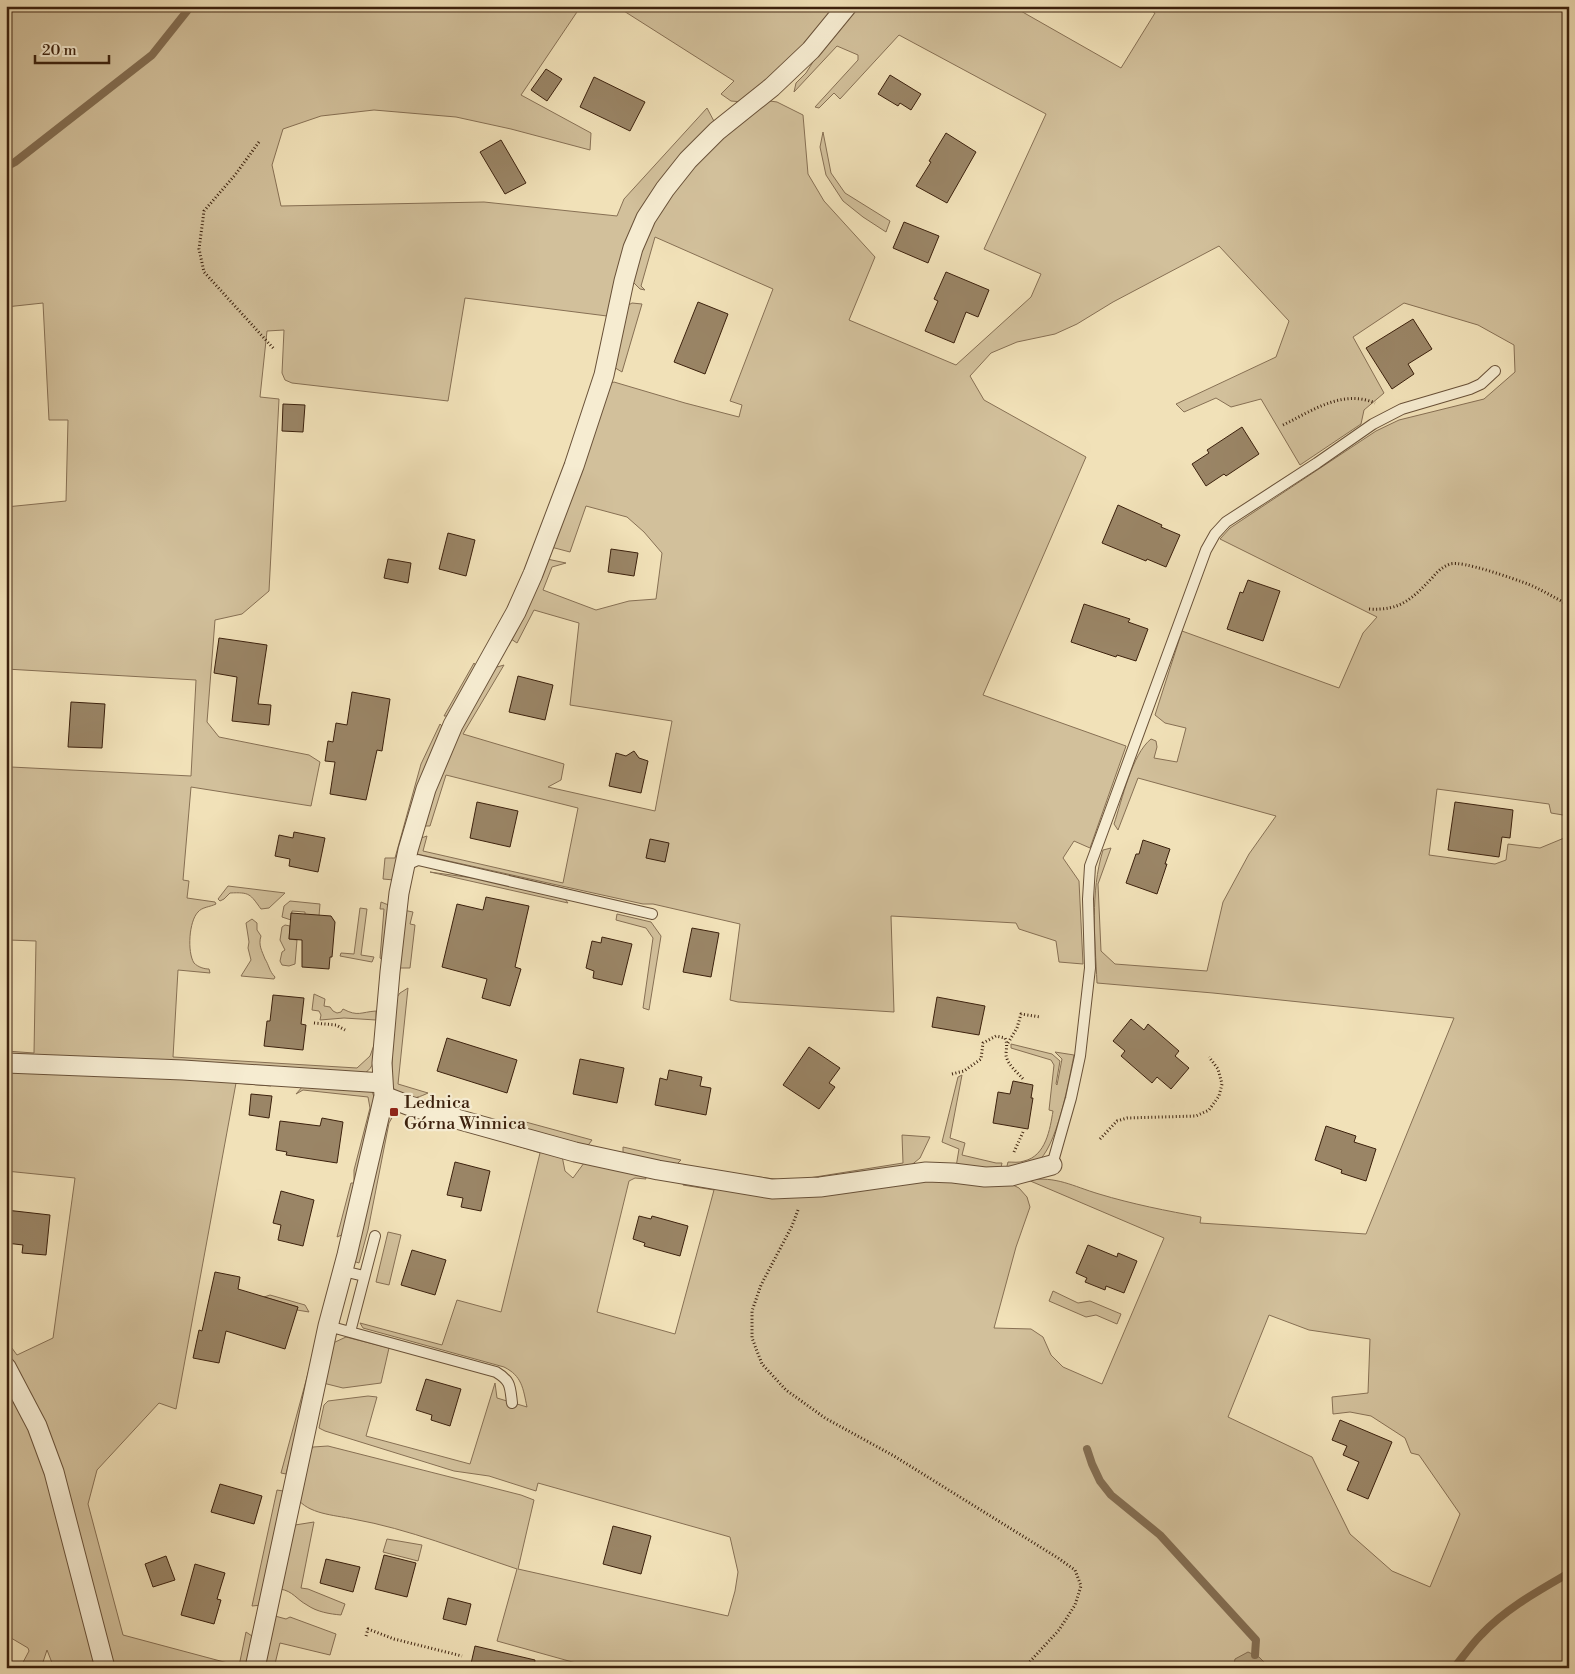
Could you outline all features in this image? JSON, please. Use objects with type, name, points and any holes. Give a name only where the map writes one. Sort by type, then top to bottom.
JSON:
[{"type":"street","points":[[255,1668],[328,1326],[343,1271],[383,1089],[382,1063],[399,893],[416,821],[433,772],[454,725],[516,612],[574,466],[604,375],[634,248],[646,218],[665,189],[688,160],[717,131],[772,87],[804,56],[847,6]]},
{"type":"street","points":[[6,1063],[183,1070],[383,1089],[410,1106],[574,1152],[658,1170],[772,1189],[798,1189],[926,1172],[985,1177],[1011,1176],[1052,1166]]},
{"type":"street","points":[[6,1367],[37,1426],[54,1472],[105,1668]]},
{"type":"lane","points":[[1052,1166],[1071,1098],[1080,1056],[1090,968],[1088,899],[1090,866],[1206,550],[1215,534],[1226,522],[1373,424],[1402,409],[1470,389],[1480,384],[1496,371]]},
{"type":"lane","points":[[404,866],[418,860],[652,914]]},
{"type":"lane","points":[[350,1332],[375,1236]]},
{"type":"lane","points":[[343,1271],[364,1276]]},
{"type":"lane","points":[[328,1326],[496,1372],[506,1378],[510,1387],[512,1403]]},
{"type":"path","points":[[259,142],[235,175],[204,211],[199,249],[204,272],[274,349]]},
{"type":"path","points":[[1283,425],[1329,402],[1349,398],[1367,400],[1382,406],[1392,414]]},
{"type":"path","points":[[1369,609],[1382,610],[1405,603],[1441,568],[1452,563],[1466,565],[1528,584],[1569,605]]},
{"type":"path","points":[[1023,1079],[1008,1062],[1006,1054],[1008,1044],[1021,1014],[1040,1017]]},
{"type":"path","points":[[314,1023],[336,1025],[345,1030]]},
{"type":"path","points":[[952,1074],[964,1071],[981,1059],[983,1043],[986,1040],[996,1036],[1005,1038],[1008,1044]]},
{"type":"path","points":[[1100,1139],[1117,1121],[1127,1118],[1196,1116],[1209,1110],[1219,1096],[1222,1084],[1218,1069],[1208,1057]]},
{"type":"path","points":[[1011,1156],[1017,1149],[1023,1132]]},
{"type":"path","points":[[798,1189],[799,1208],[792,1226],[761,1285],[752,1311],[752,1338],[762,1364],[786,1390],[825,1418],[894,1456],[1075,1570],[1081,1586],[1075,1605],[1058,1630],[1024,1668]]},
{"type":"path","points":[[366,1636],[368,1629],[462,1656]]},
{"type":"shaded area","points":[[6,6],[581,6],[521,95],[591,133],[590,150],[456,117],[374,110],[321,116],[283,129],[272,165],[281,206],[484,202],[617,216],[624,199],[707,108],[716,125],[634,229],[607,316],[465,298],[448,401],[292,383],[285,380],[282,373],[284,330],[267,331],[260,397],[279,399],[269,591],[242,614],[215,620],[207,722],[219,737],[309,755],[320,762],[311,806],[191,787],[183,880],[189,881],[187,898],[215,902],[216,904],[198,912],[193,922],[190,937],[190,952],[194,963],[201,968],[209,969],[210,973],[178,970],[173,1057],[357,1068],[370,1056],[374,1045],[376,1049],[373,1062],[365,1073],[6,1056],[6,1051],[34,1053],[36,941],[9,940],[11,767],[191,776],[196,680],[6,669],[6,507],[66,501],[68,420],[49,420],[43,303],[6,307]]},
{"type":"shaded area","points":[[616,6],[838,6],[793,56],[743,102],[731,101],[721,94],[734,81]]},
{"type":"shaded area","points":[[855,6],[1012,6],[1121,68],[1155,13],[1143,6],[1569,6],[1569,816],[1551,813],[1549,804],[1437,789],[1429,855],[1495,864],[1506,860],[1508,844],[1540,848],[1569,836],[1569,1668],[594,1668],[497,1641],[517,1569],[395,1529],[315,1511],[297,1498],[307,1456],[313,1447],[328,1446],[521,1495],[534,1500],[518,1569],[728,1616],[738,1572],[730,1537],[538,1483],[536,1491],[489,1476],[454,1471],[319,1428],[324,1405],[328,1401],[368,1396],[377,1397],[366,1436],[470,1464],[495,1383],[497,1398],[527,1407],[521,1383],[515,1374],[504,1367],[363,1328],[360,1323],[442,1345],[457,1300],[501,1312],[540,1153],[423,1116],[562,1156],[565,1171],[573,1178],[584,1163],[645,1175],[646,1179],[635,1178],[629,1181],[597,1312],[675,1334],[714,1190],[683,1185],[684,1181],[762,1193],[930,1177],[1009,1183],[1019,1188],[1027,1197],[1030,1207],[1016,1247],[994,1328],[1031,1329],[1043,1337],[1051,1355],[1063,1367],[1102,1384],[1164,1238],[1028,1180],[1048,1179],[1064,1182],[1124,1201],[1201,1217],[1200,1223],[1366,1234],[1454,1018],[1097,983],[1095,899],[1096,883],[1103,850],[1111,848],[1098,884],[1101,951],[1115,964],[1207,971],[1223,902],[1249,854],[1276,816],[1138,778],[1118,830],[1114,824],[1133,766],[1144,746],[1151,739],[1156,741],[1157,747],[1154,758],[1177,762],[1186,728],[1165,723],[1155,715],[1182,631],[1339,688],[1363,633],[1377,617],[1220,539],[1230,528],[1376,431],[1399,420],[1484,399],[1515,372],[1514,345],[1478,325],[1404,303],[1353,337],[1384,393],[1364,410],[1361,424],[1300,465],[1261,399],[1231,407],[1216,398],[1184,412],[1176,404],[1276,357],[1289,321],[1219,246],[1113,302],[1077,324],[1055,334],[1017,342],[991,353],[970,376],[984,400],[1086,457],[983,695],[1126,746],[1090,848],[1074,841],[1063,858],[1079,881],[1083,964],[1059,962],[1056,941],[1019,929],[1016,923],[891,916],[894,1012],[738,1002],[730,1000],[740,924],[417,854],[415,852],[418,839],[427,836],[423,851],[563,883],[578,808],[446,775],[430,826],[425,826],[422,821],[434,784],[488,674],[497,667],[504,665],[463,734],[564,764],[561,780],[548,787],[655,811],[672,721],[570,705],[579,623],[534,610],[517,643],[508,637],[547,559],[566,563],[552,567],[543,590],[596,610],[629,601],[656,599],[662,553],[644,532],[627,517],[586,506],[570,552],[551,547],[607,385],[614,382],[739,417],[742,405],[730,401],[773,289],[655,237],[641,286],[645,290],[640,289],[631,280],[635,264],[656,214],[699,159],[759,105],[770,101],[777,102],[803,115],[808,174],[824,201],[875,257],[849,320],[956,365],[1031,297],[1041,274],[984,249],[1046,114],[899,35],[840,99],[834,93],[819,108],[815,107],[858,60],[858,55],[837,46],[794,92],[796,83],[806,73],[823,46]],"holes":[[[1269,1315],[1309,1330],[1370,1339],[1368,1393],[1332,1397],[1333,1414],[1350,1412],[1371,1416],[1405,1438],[1411,1453],[1419,1455],[1460,1514],[1430,1587],[1392,1571],[1350,1534],[1312,1457],[1228,1417]]]},
{"type":"shaded area","points":[[823,132],[831,173],[845,193],[890,221],[886,232],[843,201],[826,175],[820,147]]},
{"type":"shaded area","points":[[632,303],[642,304],[622,372],[612,366],[625,307]]},
{"type":"shaded area","points":[[474,663],[477,667],[448,716],[444,716]]},
{"type":"shaded area","points":[[440,724],[444,728],[394,880],[383,879],[385,858],[395,858],[421,764]]},
{"type":"shaded area","points":[[430,872],[480,879],[565,899],[568,903]]},
{"type":"shaded area","points":[[228,886],[285,893],[269,908],[261,909],[252,897],[242,893],[230,893],[220,901],[218,899]]},
{"type":"shaded area","points":[[290,901],[320,904],[319,916],[305,915],[305,912],[292,911],[291,920],[282,917],[284,906]]},
{"type":"shaded area","points":[[381,902],[391,906],[383,960],[380,958],[384,909],[380,909]]},
{"type":"shaded area","points":[[360,908],[367,909],[361,955],[374,957],[372,962],[340,956],[341,953],[354,954]]},
{"type":"shaded area","points":[[403,910],[413,912],[410,924],[415,925],[410,968],[398,968]]},
{"type":"shaded area","points":[[617,914],[651,922],[661,936],[649,1010],[643,1008],[653,938],[646,928],[616,920]]},
{"type":"shaded area","points":[[252,919],[257,923],[257,930],[261,936],[261,948],[275,977],[274,979],[241,976],[251,960],[246,923]]},
{"type":"shaded area","points":[[285,925],[290,926],[289,939],[297,940],[295,964],[289,966],[282,965],[280,961],[282,952],[285,950],[280,940],[282,927]]},
{"type":"shaded area","points":[[408,988],[398,1084],[428,1093],[412,1098],[398,1094],[391,1084],[395,1000],[400,993]]},
{"type":"shaded area","points":[[314,994],[325,999],[324,1006],[330,1007],[337,1013],[343,1009],[356,1013],[376,1011],[376,1020],[344,1018],[320,1020],[321,1015],[319,1011],[312,1010]]},
{"type":"shaded area","points":[[1011,1044],[1052,1054],[1060,1061],[1057,1085],[1062,1059],[1055,1052],[1074,1055],[1061,1113],[1050,1144],[1036,1163],[1022,1168],[1006,1170],[1008,1162],[1022,1162],[1037,1154],[1042,1148],[1046,1141],[1053,1111],[1049,1110],[1054,1065],[1051,1060],[1011,1048]]},
{"type":"shaded area","points":[[6,1068],[272,1083],[271,1086],[236,1083],[176,1409],[159,1403],[97,1470],[88,1504],[123,1635],[239,1666],[246,1632],[255,1638],[249,1668],[111,1668],[26,1388],[6,1354],[6,1340],[17,1355],[53,1338],[75,1178],[6,1171]]},
{"type":"shaded area","points":[[962,1075],[950,1138],[965,1143],[962,1155],[1002,1163],[1000,1172],[956,1167],[959,1149],[942,1142],[958,1077]]},
{"type":"shaded area","points":[[303,1086],[372,1091],[375,1100],[344,1234],[337,1237],[351,1183],[354,1183],[354,1170],[370,1108],[368,1097],[303,1090],[296,1094]]},
{"type":"shaded area","points":[[392,1109],[398,1109],[400,1113],[393,1116],[389,1123],[368,1230],[359,1263],[353,1261],[385,1118]]},
{"type":"shaded area","points":[[522,1121],[592,1140],[586,1148],[526,1130]]},
{"type":"shaded area","points":[[902,1135],[930,1137],[920,1158],[909,1167],[787,1183],[754,1181],[751,1176],[790,1181],[903,1163]]},
{"type":"shaded area","points":[[623,1147],[681,1160],[674,1167],[628,1158],[623,1152]]},
{"type":"shaded area","points":[[388,1232],[401,1235],[389,1285],[376,1282]]},
{"type":"shaded area","points":[[1053,1291],[1078,1303],[1090,1301],[1121,1314],[1117,1324],[1096,1315],[1086,1317],[1049,1301]]},
{"type":"shaded area","points":[[270,1295],[305,1305],[309,1312],[297,1310],[298,1307],[264,1297]]},
{"type":"shaded area","points":[[346,1337],[389,1348],[381,1383],[343,1388],[323,1383],[333,1343]]},
{"type":"shaded area","points":[[310,1366],[313,1367],[286,1474],[281,1473]]},
{"type":"shaded area","points":[[6,1383],[28,1424],[50,1488],[99,1668],[54,1668],[47,1650],[41,1668],[20,1668],[29,1651],[28,1648],[6,1635]]},
{"type":"shaded area","points":[[277,1490],[283,1491],[262,1605],[252,1606]]},
{"type":"shaded area","points":[[314,1522],[301,1588],[345,1604],[341,1615],[315,1609],[303,1603],[291,1593],[280,1589],[290,1532],[295,1525]]},
{"type":"shaded area","points":[[387,1539],[422,1545],[418,1561],[383,1552]]},
{"type":"shaded area","points":[[275,1616],[286,1619],[290,1617],[336,1634],[330,1655],[280,1643],[274,1668],[261,1668]]},
{"type":"shaded area","points":[[1248,1652],[1259,1657],[1270,1668],[1233,1668],[1235,1659]]},
{"type":"building","points":[[546,69],[562,79],[547,101],[531,90]]},
{"type":"building","points":[[890,75],[921,94],[911,110],[900,103],[898,106],[878,94]]},
{"type":"building","points":[[594,77],[645,102],[630,131],[580,107]]},
{"type":"building","points":[[946,133],[976,152],[947,203],[916,186]]},
{"type":"building","points":[[501,140],[526,183],[505,194],[480,152]]},
{"type":"building","points":[[904,222],[939,236],[928,263],[893,248]]},
{"type":"building","points":[[946,272],[989,290],[978,317],[966,312],[954,343],[925,331],[938,301],[934,299]]},
{"type":"building","points":[[698,302],[728,314],[705,374],[674,362]]},
{"type":"building","points":[[1413,319],[1432,349],[1408,364],[1414,374],[1392,389],[1366,348]]},
{"type":"building","points":[[283,404],[305,405],[303,432],[282,431]]},
{"type":"building","points":[[1242,427],[1259,454],[1226,476],[1224,474],[1206,486],[1192,464],[1209,453],[1207,450]]},
{"type":"building","points":[[1118,505],[1180,535],[1166,567],[1102,543]]},
{"type":"building","points":[[448,533],[475,540],[466,576],[439,569]]},
{"type":"building","points":[[611,549],[638,553],[634,576],[608,572]]},
{"type":"building","points":[[388,559],[411,563],[408,583],[384,578]]},
{"type":"building","points":[[1248,580],[1280,591],[1263,641],[1227,629],[1240,592],[1243,593]]},
{"type":"building","points":[[1084,604],[1130,619],[1128,622],[1148,629],[1136,661],[1117,655],[1116,657],[1071,642]]},
{"type":"building","points":[[219,638],[267,645],[258,704],[271,705],[269,725],[232,721],[237,677],[214,673]]},
{"type":"building","points":[[518,676],[553,685],[545,720],[509,712]]},
{"type":"building","points":[[352,692],[390,699],[382,751],[377,750],[366,800],[330,794],[335,762],[325,761],[328,741],[333,742],[336,723],[347,725]]},
{"type":"building","points":[[71,702],[105,704],[102,748],[68,747]]},
{"type":"building","points":[[634,751],[639,758],[648,761],[641,793],[609,786],[616,753],[626,756]]},
{"type":"building","points":[[477,802],[518,811],[510,847],[470,838]]},
{"type":"building","points":[[1455,802],[1513,810],[1510,838],[1502,837],[1499,857],[1448,850]]},
{"type":"building","points":[[294,832],[325,838],[318,872],[289,866],[290,859],[275,856],[279,835],[293,838]]},
{"type":"building","points":[[650,839],[669,843],[665,862],[646,858]]},
{"type":"building","points":[[1143,840],[1170,849],[1157,894],[1126,883]]},
{"type":"building","points":[[486,897],[529,906],[515,967],[521,969],[510,1006],[482,998],[487,979],[442,967],[457,904],[483,910]]},
{"type":"building","points":[[291,913],[331,916],[335,922],[329,969],[302,967],[302,940],[289,939]]},
{"type":"building","points":[[692,928],[719,933],[711,977],[683,972]]},
{"type":"building","points":[[602,937],[632,944],[622,985],[593,978],[594,971],[586,968],[592,941],[601,943]]},
{"type":"building","points":[[273,995],[304,998],[301,1024],[306,1025],[303,1050],[264,1046],[267,1021],[270,1021]]},
{"type":"building","points":[[937,997],[985,1006],[979,1035],[932,1027]]},
{"type":"building","points":[[1131,1019],[1144,1030],[1148,1024],[1179,1051],[1175,1056],[1189,1068],[1171,1089],[1157,1077],[1152,1083],[1121,1056],[1125,1051],[1113,1041]]},
{"type":"building","points":[[447,1038],[517,1060],[507,1093],[437,1071]]},
{"type":"building","points":[[809,1047],[840,1068],[829,1083],[835,1087],[819,1109],[783,1085]]},
{"type":"building","points":[[580,1059],[624,1068],[617,1103],[573,1094]]},
{"type":"building","points":[[669,1070],[702,1077],[700,1086],[711,1088],[706,1115],[655,1105],[660,1078],[667,1080]]},
{"type":"building","points":[[1013,1081],[1033,1085],[1028,1129],[993,1123],[998,1092],[1010,1094]]},
{"type":"building","points":[[251,1094],[272,1096],[269,1118],[249,1115]]},
{"type":"building","points":[[322,1118],[343,1122],[337,1163],[286,1155],[287,1152],[276,1150],[280,1121],[320,1126]]},
{"type":"building","points":[[1326,1126],[1356,1136],[1354,1142],[1376,1149],[1366,1181],[1341,1173],[1342,1170],[1315,1160]]},
{"type":"building","points":[[455,1162],[490,1171],[481,1211],[461,1207],[463,1198],[447,1195]]},
{"type":"building","points":[[281,1191],[314,1200],[303,1246],[278,1240],[281,1225],[273,1223]]},
{"type":"building","points":[[6,1210],[50,1215],[46,1255],[22,1253],[23,1245],[6,1243]]},
{"type":"building","points":[[639,1216],[651,1219],[652,1216],[688,1226],[680,1256],[644,1246],[645,1243],[633,1239]]},
{"type":"building","points":[[1088,1245],[1117,1257],[1118,1253],[1137,1261],[1124,1293],[1106,1286],[1105,1290],[1085,1282],[1087,1278],[1076,1273]]},
{"type":"building","points":[[412,1250],[446,1260],[435,1295],[401,1285]]},
{"type":"building","points":[[215,1272],[240,1277],[238,1289],[298,1307],[285,1349],[226,1331],[219,1363],[193,1358],[199,1330],[202,1331]]},
{"type":"building","points":[[426,1379],[461,1389],[450,1426],[431,1420],[432,1415],[416,1410]]},
{"type":"building","points":[[1340,1420],[1392,1442],[1368,1499],[1347,1490],[1359,1462],[1343,1455],[1347,1446],[1332,1440]]},
{"type":"building","points":[[220,1484],[262,1496],[254,1524],[211,1512]]},
{"type":"building","points":[[613,1526],[651,1536],[641,1574],[603,1564]]},
{"type":"building","points":[[384,1555],[416,1563],[407,1597],[375,1589]]},
{"type":"building","points":[[166,1556],[175,1580],[153,1587],[145,1564]]},
{"type":"building","points":[[326,1559],[360,1567],[353,1592],[320,1583]]},
{"type":"building","points":[[195,1564],[225,1573],[217,1599],[221,1600],[214,1624],[181,1615]]},
{"type":"building","points":[[448,1598],[471,1604],[466,1625],[443,1619]]},
{"type":"building","points":[[475,1646],[535,1660],[534,1668],[470,1668]]},
{"type":"waterway","points":[[6,167],[15,162],[152,55],[191,6]]},
{"type":"waterway","points":[[1087,1449],[1100,1481],[1111,1495],[1160,1535],[1256,1640],[1255,1655]]},
{"type":"waterway","points":[[1454,1668],[1490,1626],[1522,1601],[1569,1573]]},
{"type":"place","name":"Lednica Górna Winnica","points":[[394,1112]]}]
